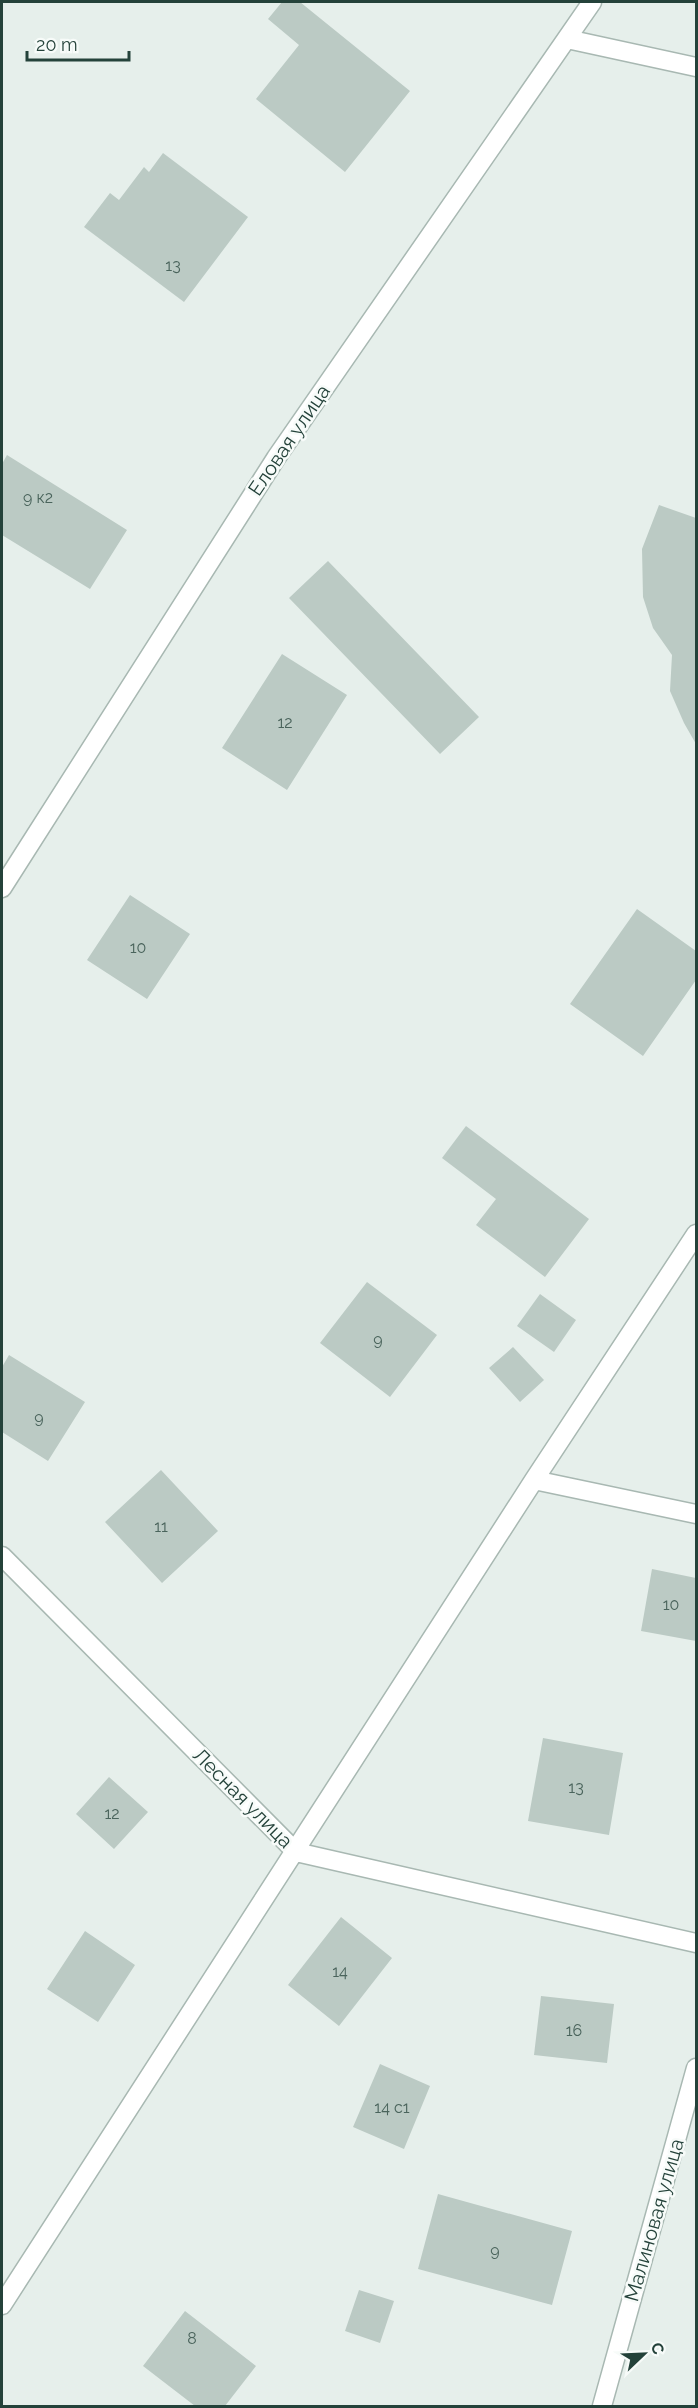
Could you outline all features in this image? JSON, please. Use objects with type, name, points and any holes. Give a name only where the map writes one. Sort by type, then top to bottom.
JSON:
[{"type":"lane","name":"Еловая улица","points":[[2,888],[276,458],[592,2]]},
{"type":"lane","points":[[567,39],[696,67]]},
{"type":"lane","points":[[2,2305],[534,1480],[696,1234]]},
{"type":"lane","points":[[534,1480],[696,1514]]},
{"type":"lane","name":"Лесная улица","points":[[2,1556],[296,1852],[696,1943]]},
{"type":"lane","name":"Малиновая улица","points":[[602,2406],[696,2068]]},
{"type":"building","points":[[282,2],[300,2],[410,91],[345,172],[256,99],[299,45],[268,19]]},
{"type":"building","points":[[163,153],[248,217],[184,302],[84,227],[110,193],[119,200],[144,167],[149,172]]},
{"type":"building","points":[[7,455],[127,530],[90,589],[2,535],[2,464]]},
{"type":"building","points":[[659,505],[696,518],[696,744],[670,691],[672,655],[653,628],[643,597],[642,549]]},
{"type":"building","points":[[328,561],[479,717],[440,754],[289,598]]},
{"type":"building","points":[[282,654],[347,695],[287,790],[222,748]]},
{"type":"building","points":[[130,895],[190,934],[147,999],[87,960]]},
{"type":"building","points":[[637,909],[696,951],[696,980],[643,1056],[570,1004]]},
{"type":"building","points":[[466,1126],[589,1219],[545,1277],[476,1225],[496,1199],[442,1158]]},
{"type":"building","points":[[367,1282],[437,1335],[390,1397],[320,1343]]},
{"type":"building","points":[[540,1294],[576,1320],[554,1352],[517,1326]]},
{"type":"building","points":[[513,1347],[544,1380],[520,1402],[489,1368]]},
{"type":"building","points":[[9,1355],[85,1402],[48,1461],[2,1432],[2,1367]]},
{"type":"building","points":[[161,1470],[218,1531],[162,1583],[105,1522]]},
{"type":"building","points":[[652,1569],[696,1578],[696,1641],[641,1631]]},
{"type":"building","points":[[543,1738],[623,1753],[609,1835],[528,1821]]},
{"type":"building","points":[[109,1777],[148,1812],[114,1849],[76,1814]]},
{"type":"building","points":[[341,1917],[392,1958],[339,2026],[288,1985]]},
{"type":"building","points":[[85,1931],[135,1965],[98,2022],[47,1989]]},
{"type":"building","points":[[541,1996],[614,2004],[607,2063],[534,2055]]},
{"type":"building","points":[[380,2064],[430,2086],[404,2149],[353,2127]]},
{"type":"building","points":[[438,2194],[572,2231],[552,2305],[418,2269]]},
{"type":"building","points":[[359,2290],[394,2301],[380,2343],[345,2331]]},
{"type":"building","points":[[185,2311],[256,2366],[225,2406],[195,2406],[143,2366]]}]
